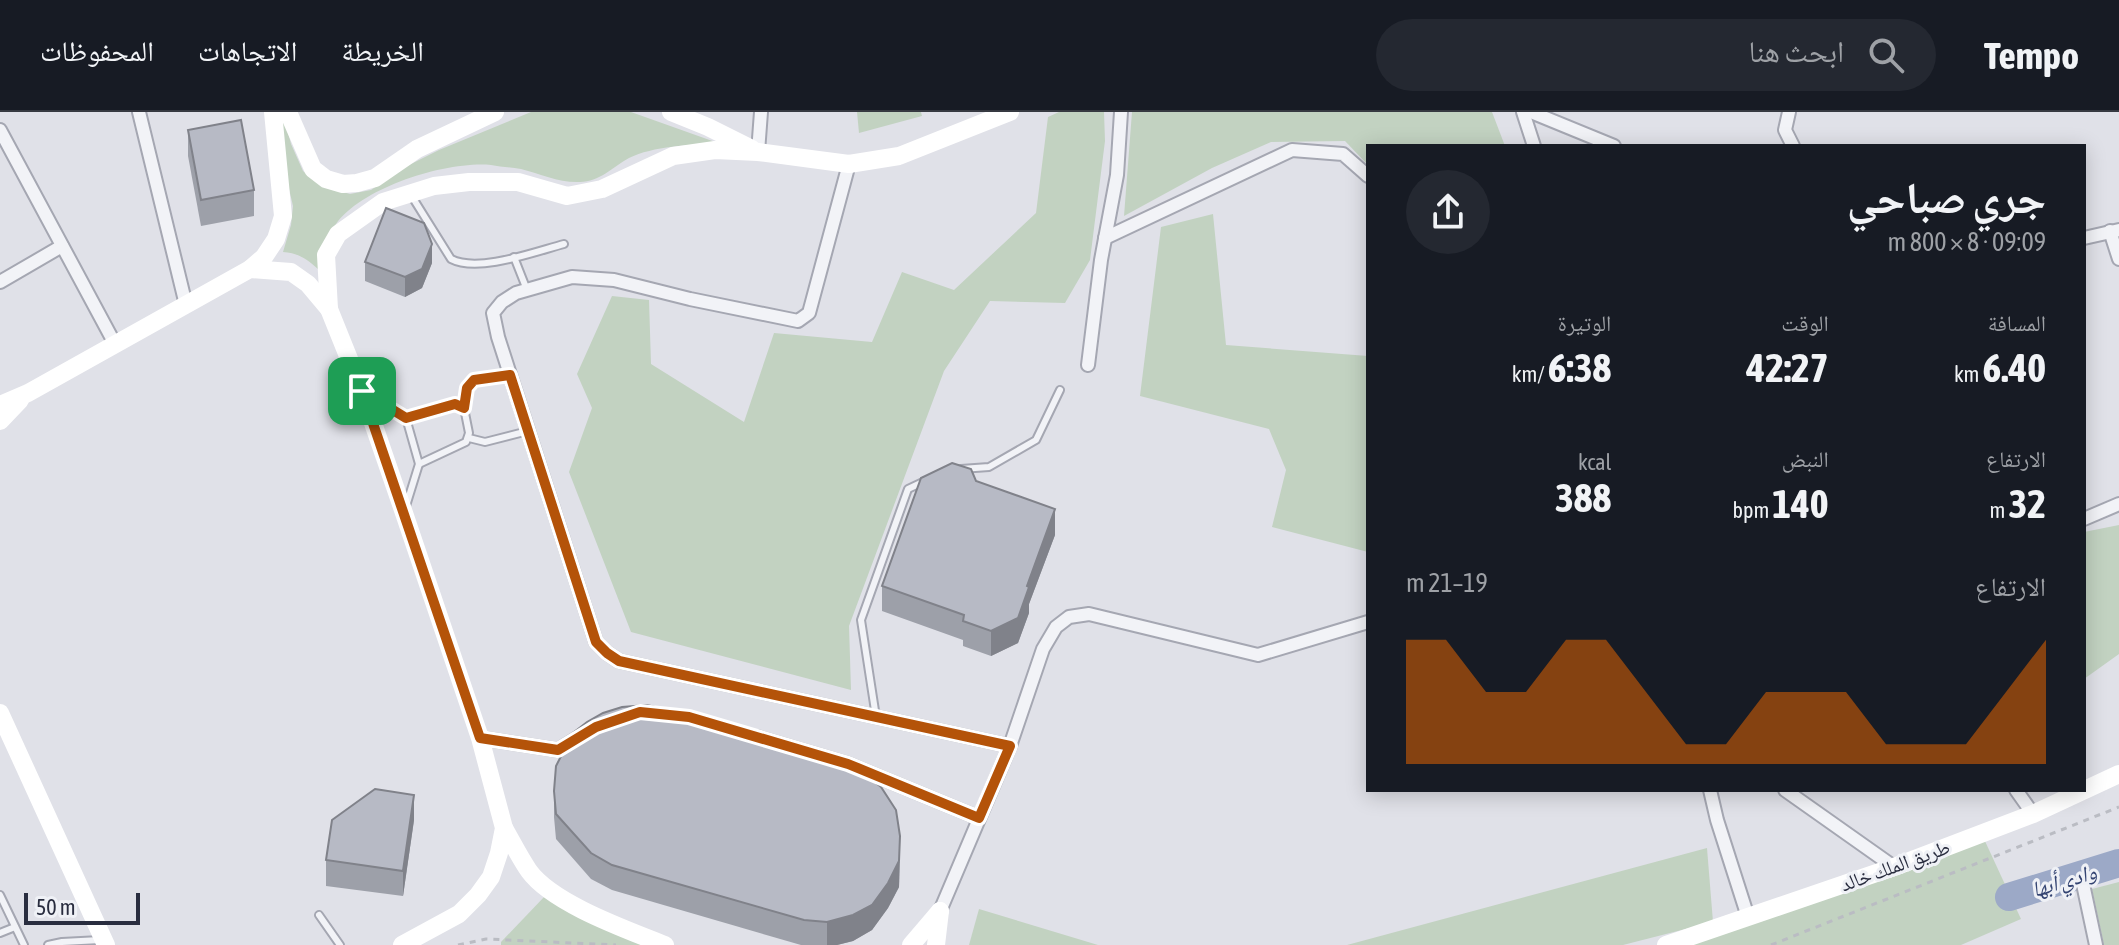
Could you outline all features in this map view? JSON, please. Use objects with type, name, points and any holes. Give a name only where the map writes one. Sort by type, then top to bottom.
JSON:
[{"type":"street","points":[[139,112],[186,305]]},
{"type":"street","points":[[0,405],[28,393],[186,305],[250,269],[264,257],[276,239],[283,216],[273,112]]},
{"type":"street","points":[[288,112],[313,169],[326,179],[343,184],[375,178],[417,149],[495,112]]},
{"type":"street","points":[[671,112],[758,152]]},
{"type":"street","points":[[758,152],[761,112]]},
{"type":"street","points":[[329,309],[326,255],[338,234],[383,202],[434,186],[518,182],[567,196],[602,189],[673,156],[715,150],[758,152],[849,164],[899,156],[1010,112]]},
{"type":"street","points":[[1088,365],[1117,175],[1121,112]]},
{"type":"street","points":[[1523,112],[1533,144]]},
{"type":"street","points":[[1531,112],[1609,144]]},
{"type":"street","points":[[1789,112],[1785,130],[1792,144]]},
{"type":"street","points":[[2,139],[115,344]]},
{"type":"street","points":[[1105,238],[1292,150],[1343,154],[1366,174]]},
{"type":"street","points":[[849,164],[809,313],[798,321],[614,280],[572,277],[516,293],[502,302],[493,313],[498,337],[596,642],[607,653],[619,661],[1010,746]]},
{"type":"street","points":[[2086,238],[2114,231],[2119,259]]},
{"type":"street","points":[[0,282],[62,246]]},
{"type":"street","points":[[250,269],[291,272],[308,284],[329,309],[362,391],[480,738],[504,828],[530,872],[548,890],[665,945]]},
{"type":"street","points":[[0,421],[28,393]]},
{"type":"street","points":[[2086,518],[2119,504]]},
{"type":"street","points":[[936,945],[940,911],[1010,746],[1043,649],[1056,627],[1069,617],[1089,614],[1258,655],[1366,623]]},
{"type":"street","points":[[0,713],[105,942]]},
{"type":"street","points":[[480,738],[558,750],[596,727]]},
{"type":"street","points":[[747,734],[848,764],[979,818]]},
{"type":"street","name":"طريق الملك خالد","points":[[2086,789],[2119,774]]},
{"type":"street","points":[[1710,792],[1748,917]]},
{"type":"street","points":[[1788,792],[1894,867]]},
{"type":"street","points":[[2017,792],[2033,814]]},
{"type":"street","name":"طريق الملك خالد","points":[[1666,945],[1894,867],[2033,814],[2080,792]]},
{"type":"street","points":[[402,945],[459,914],[478,895],[491,877],[504,828]]},
{"type":"street","points":[[2083,884],[2096,945]]},
{"type":"street","points":[[911,945],[940,911]]},
{"type":"lane","points":[[411,194],[451,259],[460,264],[482,264],[564,244]]},
{"type":"lane","points":[[514,257],[527,290]]},
{"type":"lane","points":[[469,438],[464,408],[467,388],[474,380],[510,375]]},
{"type":"lane","points":[[951,470],[989,467],[1036,440],[1060,390]]},
{"type":"lane","points":[[362,391],[406,418],[419,464],[404,513]]},
{"type":"lane","points":[[406,418],[455,404],[464,408]]},
{"type":"lane","points":[[469,438],[485,442],[528,430]]},
{"type":"lane","points":[[419,464],[469,438]]},
{"type":"lane","points":[[876,717],[861,620],[908,489],[936,476]]},
{"type":"lane","points":[[0,895],[24,945]]},
{"type":"lane","points":[[319,915],[340,945]]},
{"type":"lane","points":[[0,933],[15,927]]},
{"type":"lane","points":[[48,945],[105,942]]},
{"type":"path","points":[[1771,945],[2119,807]]},
{"type":"path","points":[[458,945],[486,939],[616,945]]},
{"type":"green space","points":[[283,112],[291,144],[303,171],[322,186],[350,194],[371,190],[403,168],[439,150],[531,112],[631,112],[718,143],[649,151],[629,158],[600,177],[587,181],[565,181],[521,169],[491,165],[429,172],[385,188],[349,211],[333,229],[318,269],[302,257],[283,252],[293,206],[278,142]]},
{"type":"green space","points":[[857,112],[921,112],[922,116],[859,133]]},
{"type":"green space","points":[[1059,112],[1104,112],[1105,141],[1090,260],[1065,303],[990,301],[944,371],[849,626],[851,690],[631,632],[569,472],[592,408],[577,374],[612,296],[649,300],[651,364],[744,422],[774,333],[872,342],[902,272],[954,290],[1036,213],[1048,117]]},
{"type":"green space","points":[[1132,112],[1492,112],[1504,144],[1366,144],[1366,163],[1345,141],[1271,142],[1212,168],[1124,216]]},
{"type":"green space","points":[[1213,214],[1226,345],[1366,356],[1366,551],[1272,527],[1286,470],[1269,429],[1140,396],[1161,227]]},
{"type":"green space","points":[[2119,525],[2119,654],[2086,678],[2086,532]]},
{"type":"green space","points":[[1978,826],[2021,919],[1961,945],[1689,945]]},
{"type":"green space","points":[[1707,848],[1713,922],[1623,945],[1347,945]]},
{"type":"green space","points":[[2119,882],[2119,945],[2104,945],[2092,889]]},
{"type":"green space","points":[[545,896],[653,945],[501,945]]},
{"type":"green space","points":[[979,909],[1098,945],[969,945]]},
{"type":"building","points":[[241,120],[254,190],[201,200],[188,130]]},
{"type":"building","points":[[386,208],[424,223],[432,244],[422,269],[405,277],[365,262]]},
{"type":"building","points":[[952,463],[971,469],[976,481],[1055,509],[1018,618],[991,631],[963,621],[964,615],[882,586],[921,478]]},
{"type":"building","points":[[647,705],[860,770],[881,787],[896,810],[900,836],[899,861],[872,905],[853,915],[827,922],[804,920],[612,865],[591,853],[556,814],[556,766],[573,733],[587,722],[622,707]]},
{"type":"building","points":[[375,789],[414,795],[403,871],[326,860],[332,820]]},
{"type":"waterway","name":"وادي أبها","points":[[2009,897],[2119,863]]},
{"type":"route","points":[[510,375],[596,642],[607,653],[619,661],[1010,746],[979,818],[848,764],[689,717],[640,712],[596,727],[558,750],[480,738],[362,391],[406,418],[455,404],[464,408],[467,388],[474,380],[510,375]]}]
